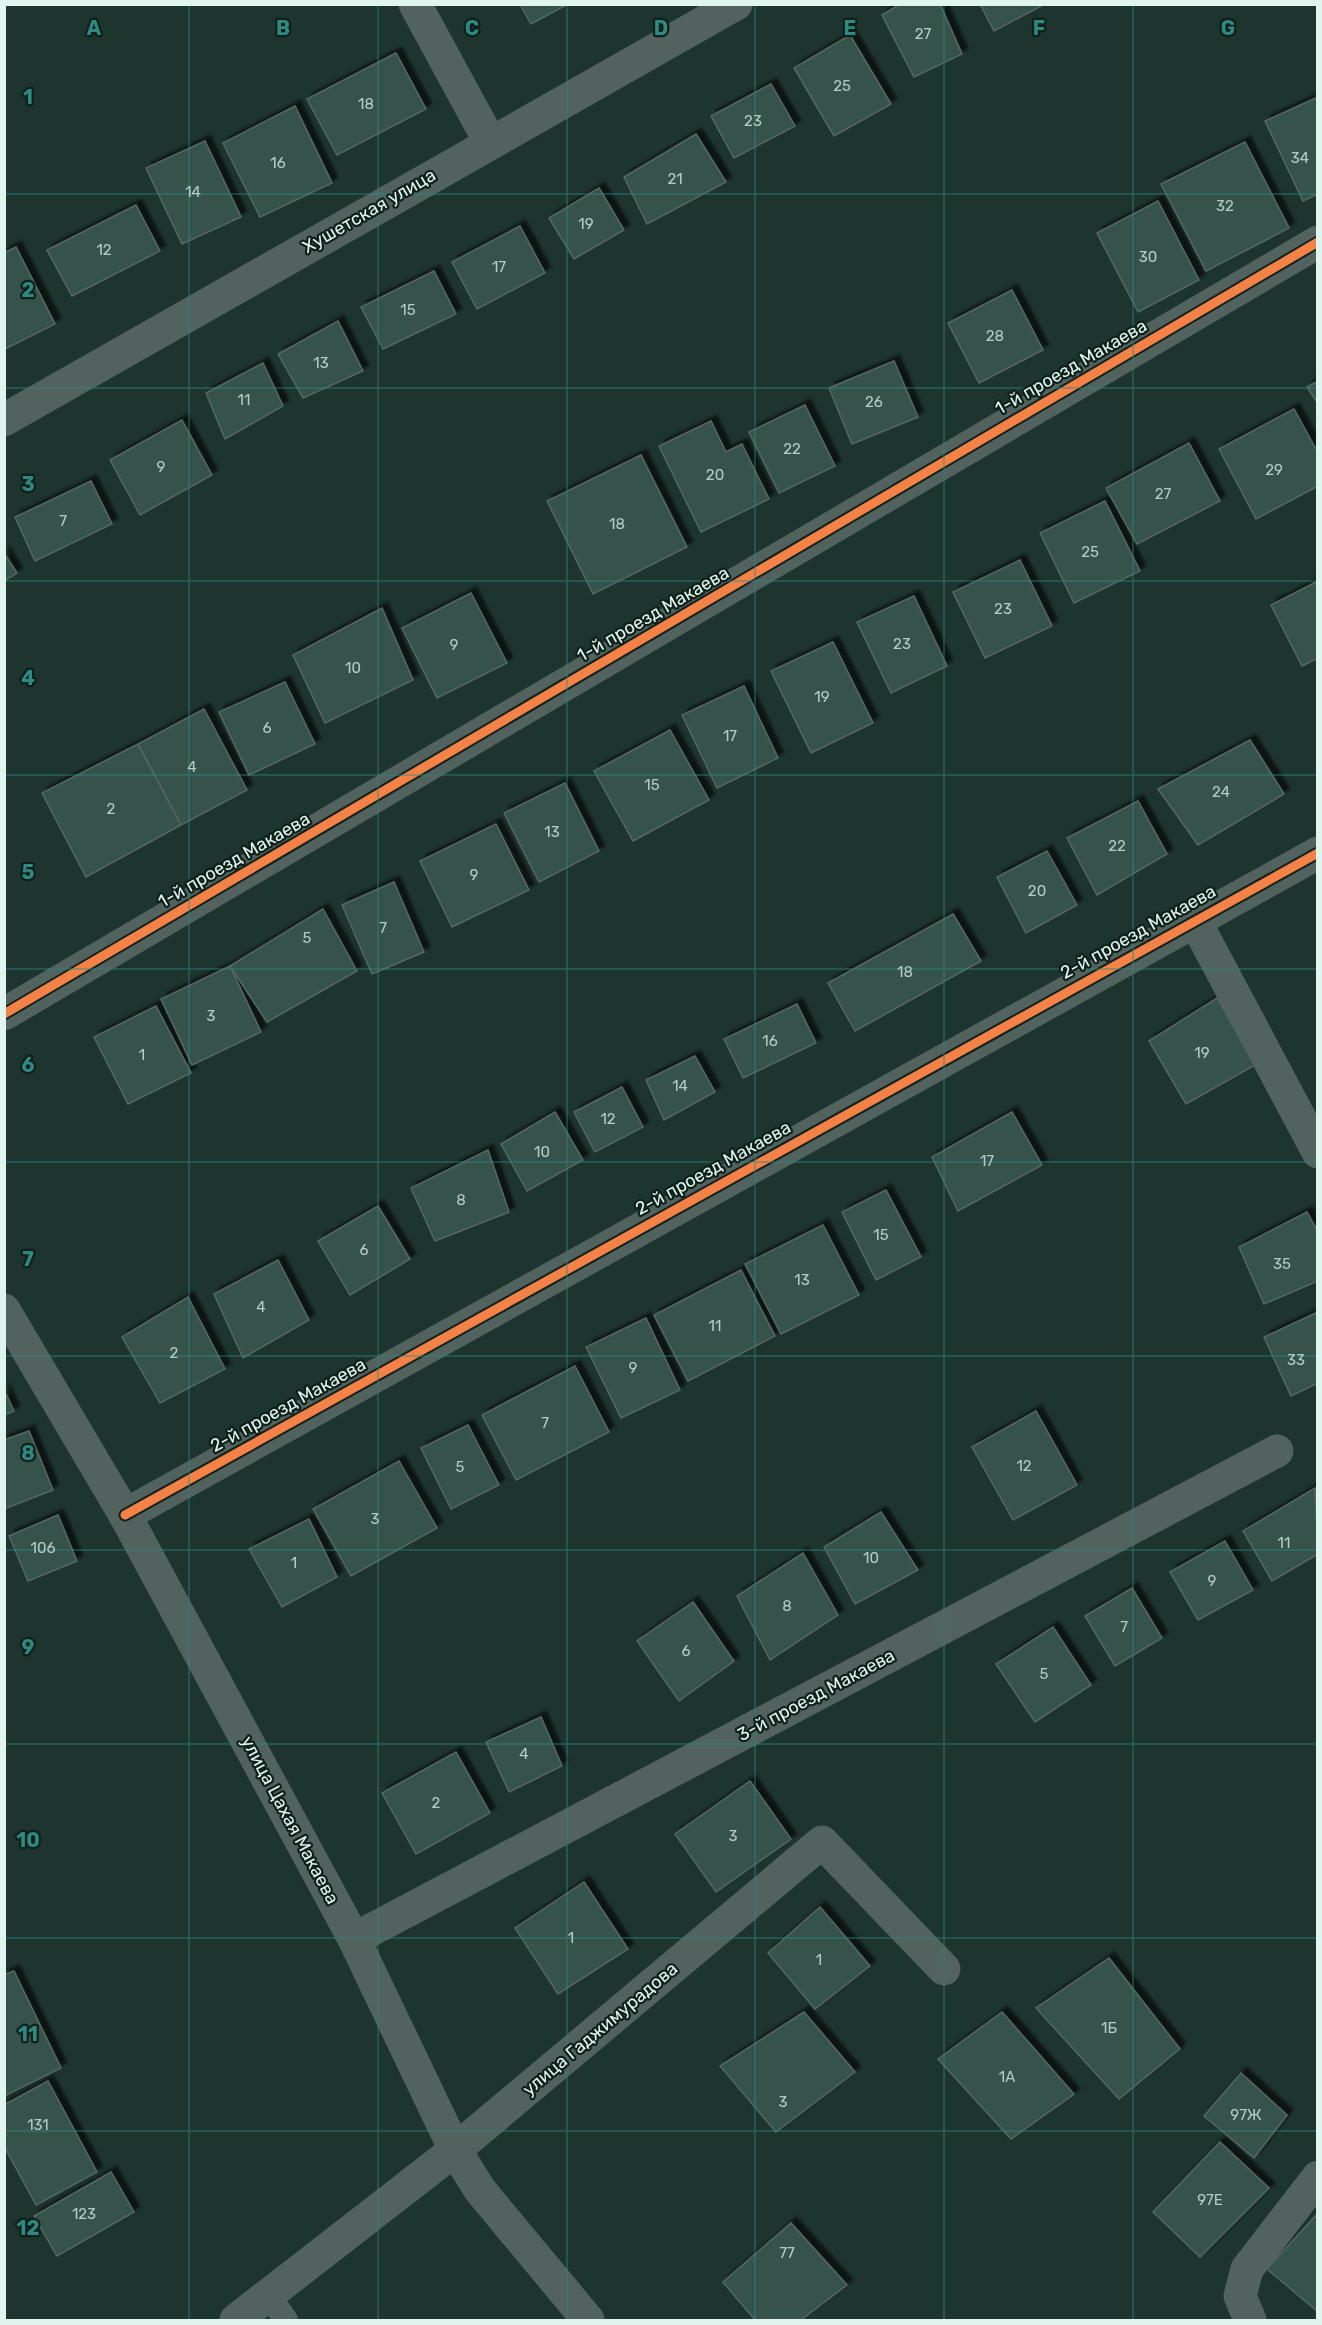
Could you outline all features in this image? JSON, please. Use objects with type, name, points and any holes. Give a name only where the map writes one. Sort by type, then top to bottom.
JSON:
[{"type":"street","points":[[415,4],[490,142]]},
{"type":"street","name":"Хушетская улица","points":[[4,420],[736,4]]},
{"type":"street","name":"1-й проезд Макаева","points":[[4,1014],[1317,242]]},
{"type":"street","name":"2-й проезд Макаева","points":[[125,1515],[1194,919],[1317,853]]},
{"type":"street","points":[[1194,919],[1317,1152]]},
{"type":"street","name":"улица Цахая Макаева","points":[[4,1310],[125,1515],[354,1939],[455,2150],[480,2190],[588,2320]]},
{"type":"street","name":"3-й проезд Макаева","points":[[354,1939],[1277,1451]]},
{"type":"street","name":"улица Гаджимурадова","points":[[236,2320],[278,2308],[455,2150],[822,1842],[944,1969]]},
{"type":"street","points":[[1250,2320],[1240,2296],[1247,2269],[1317,2177]]},
{"type":"building","points":[[520,4],[568,4],[531,24]]},
{"type":"building","points":[[900,4],[940,4],[962,54],[914,77],[882,15]]},
{"type":"building","points":[[980,4],[1045,4],[994,31]]},
{"type":"building","points":[[850,35],[891,104],[834,136],[794,68]]},
{"type":"building","points":[[396,53],[426,109],[337,155],[307,99]]},
{"type":"building","points":[[771,84],[795,126],[734,158],[711,116]]},
{"type":"building","points":[[1318,97],[1318,194],[1303,201],[1265,121]]},
{"type":"building","points":[[295,106],[332,183],[260,217],[223,143]]},
{"type":"building","points":[[696,134],[726,182],[647,224],[624,177]]},
{"type":"building","points":[[205,141],[241,217],[182,244],[146,168]]},
{"type":"building","points":[[1245,142],[1289,228],[1206,271],[1161,184]]},
{"type":"building","points":[[599,188],[624,230],[574,259],[549,218]]},
{"type":"building","points":[[1158,201],[1199,280],[1138,312],[1097,233]]},
{"type":"building","points":[[136,205],[160,251],[72,296],[47,250]]},
{"type":"building","points":[[520,226],[545,273],[477,309],[452,262]]},
{"type":"building","points":[[16,247],[55,324],[5,349],[4,253]]},
{"type":"building","points":[[434,271],[456,314],[383,349],[361,307]]},
{"type":"building","points":[[1012,290],[1043,350],[979,383],[948,323]]},
{"type":"building","points":[[338,321],[363,371],[303,398],[278,354]]},
{"type":"building","points":[[894,361],[918,417],[852,444],[829,388]]},
{"type":"building","points":[[263,363],[283,406],[225,439],[206,393]]},
{"type":"building","points":[[1318,381],[1318,404],[1307,387]]},
{"type":"building","points":[[805,405],[835,466],[779,493],[749,432]]},
{"type":"building","points":[[1294,409],[1318,453],[1318,486],[1256,519],[1219,449]]},
{"type":"building","points":[[182,420],[212,475],[140,515],[110,460]]},
{"type":"building","points":[[711,421],[726,452],[742,444],[769,499],[701,532],[659,446]]},
{"type":"building","points":[[1189,443],[1220,501],[1137,544],[1106,488]]},
{"type":"building","points":[[641,455],[687,547],[593,594],[547,501]]},
{"type":"building","points":[[91,481],[112,524],[35,561],[15,517]]},
{"type":"building","points":[[1105,501],[1140,571],[1074,603],[1040,533]]},
{"type":"building","points":[[4,553],[17,573],[4,581]]},
{"type":"building","points":[[1020,560],[1052,626],[985,658],[953,592]]},
{"type":"building","points":[[1318,581],[1318,658],[1302,666],[1271,605]]},
{"type":"building","points":[[471,593],[507,663],[437,698],[402,628]]},
{"type":"building","points":[[914,596],[947,666],[891,693],[857,622]]},
{"type":"building","points":[[382,608],[413,680],[325,723],[293,655]]},
{"type":"building","points":[[833,642],[873,723],[811,753],[771,671]]},
{"type":"building","points":[[285,682],[315,744],[249,775],[219,712]]},
{"type":"building","points":[[744,686],[778,758],[717,788],[682,715]]},
{"type":"building","points":[[204,709],[247,790],[181,825],[138,744]]},
{"type":"building","points":[[670,730],[709,800],[633,841],[594,771]]},
{"type":"building","points":[[1250,740],[1284,794],[1198,845],[1158,789]]},
{"type":"building","points":[[138,744],[181,825],[86,877],[42,793]]},
{"type":"building","points":[[565,783],[599,851],[539,882],[504,813]]},
{"type":"building","points":[[1138,801],[1167,854],[1097,895],[1067,838]]},
{"type":"building","points":[[496,824],[529,890],[452,927],[420,861]]},
{"type":"building","points":[[1047,851],[1077,905],[1026,933],[997,877]]},
{"type":"building","points":[[394,882],[424,952],[372,974],[342,905]]},
{"type":"building","points":[[323,909],[357,971],[267,1022],[230,966]]},
{"type":"building","points":[[953,914],[981,961],[855,1031],[828,983]]},
{"type":"building","points":[[230,966],[261,1032],[192,1065],[161,999]]},
{"type":"building","points":[[1217,998],[1255,1065],[1186,1104],[1149,1041]]},
{"type":"building","points":[[797,1004],[816,1043],[743,1078],[724,1039]]},
{"type":"building","points":[[156,1006],[191,1073],[128,1104],[94,1037]]},
{"type":"building","points":[[695,1056],[715,1092],[664,1120],[646,1080]]},
{"type":"building","points":[[622,1087],[643,1127],[595,1152],[574,1112]]},
{"type":"building","points":[[555,1112],[583,1160],[527,1191],[501,1144]]},
{"type":"building","points":[[1012,1112],[1042,1165],[958,1211],[932,1157]]},
{"type":"building","points":[[488,1150],[509,1212],[435,1241],[411,1188]]},
{"type":"building","points":[[886,1190],[921,1257],[876,1280],[842,1212]]},
{"type":"building","points":[[378,1206],[410,1259],[350,1295],[318,1241]]},
{"type":"building","points":[[1307,1212],[1318,1232],[1318,1281],[1264,1304],[1239,1247]]},
{"type":"building","points":[[823,1225],[859,1295],[781,1334],[745,1264]]},
{"type":"building","points":[[278,1260],[309,1320],[243,1358],[214,1294]]},
{"type":"building","points":[[741,1270],[775,1336],[688,1381],[654,1315]]},
{"type":"building","points":[[188,1297],[225,1369],[160,1403],[122,1337]]},
{"type":"building","points":[[1318,1312],[1318,1383],[1291,1396],[1264,1337]]},
{"type":"building","points":[[646,1318],[680,1390],[621,1418],[586,1347]]},
{"type":"building","points":[[575,1366],[609,1432],[516,1480],[482,1415]]},
{"type":"building","points":[[4,1390],[14,1411],[4,1415]]},
{"type":"building","points":[[1036,1411],[1077,1485],[1013,1520],[972,1447]]},
{"type":"building","points":[[468,1425],[499,1485],[451,1509],[421,1448]]},
{"type":"building","points":[[29,1431],[53,1490],[4,1509],[4,1440]]},
{"type":"building","points":[[399,1461],[437,1528],[351,1576],[313,1509]]},
{"type":"building","points":[[1315,1488],[1318,1554],[1272,1581],[1243,1531]]},
{"type":"building","points":[[881,1512],[918,1570],[855,1604],[824,1547]]},
{"type":"building","points":[[58,1515],[77,1561],[28,1581],[9,1536]]},
{"type":"building","points":[[309,1519],[337,1577],[282,1607],[249,1549]]},
{"type":"building","points":[[1225,1541],[1253,1590],[1198,1620],[1170,1572]]},
{"type":"building","points":[[803,1553],[838,1615],[770,1660],[737,1596]]},
{"type":"building","points":[[1132,1588],[1162,1638],[1115,1666],[1085,1616]]},
{"type":"building","points":[[693,1602],[734,1661],[679,1701],[637,1641]]},
{"type":"building","points":[[1053,1627],[1091,1685],[1035,1722],[996,1664]]},
{"type":"building","points":[[541,1717],[562,1766],[509,1792],[486,1742]]},
{"type":"building","points":[[456,1752],[490,1813],[416,1854],[382,1793]]},
{"type":"building","points":[[750,1781],[791,1839],[716,1892],[675,1834]]},
{"type":"building","points":[[584,1882],[628,1949],[558,1994],[515,1928]]},
{"type":"building","points":[[820,1907],[870,1966],[815,2009],[768,1953]]},
{"type":"building","points":[[1109,1958],[1180,2049],[1119,2099],[1036,2008]]},
{"type":"building","points":[[14,1971],[61,2068],[4,2096],[4,1975]]},
{"type":"building","points":[[804,2012],[855,2072],[776,2132],[720,2066]]},
{"type":"building","points":[[1002,2012],[1074,2094],[1011,2139],[938,2059]]},
{"type":"building","points":[[1241,2073],[1287,2115],[1254,2158],[1204,2116]]},
{"type":"building","points":[[48,2081],[97,2172],[36,2205],[4,2146],[4,2105]]},
{"type":"building","points":[[1220,2142],[1269,2188],[1200,2257],[1153,2212]]},
{"type":"building","points":[[111,2172],[134,2212],[57,2256],[34,2216]]},
{"type":"building","points":[[1316,2215],[1318,2217],[1318,2312],[1267,2269]]},
{"type":"building","points":[[791,2223],[847,2285],[801,2320],[755,2320],[723,2282]]},
{"type":"cycle path","points":[[4,1014],[1318,242]]},
{"type":"cycle path","points":[[125,1515],[1318,853]]}]
